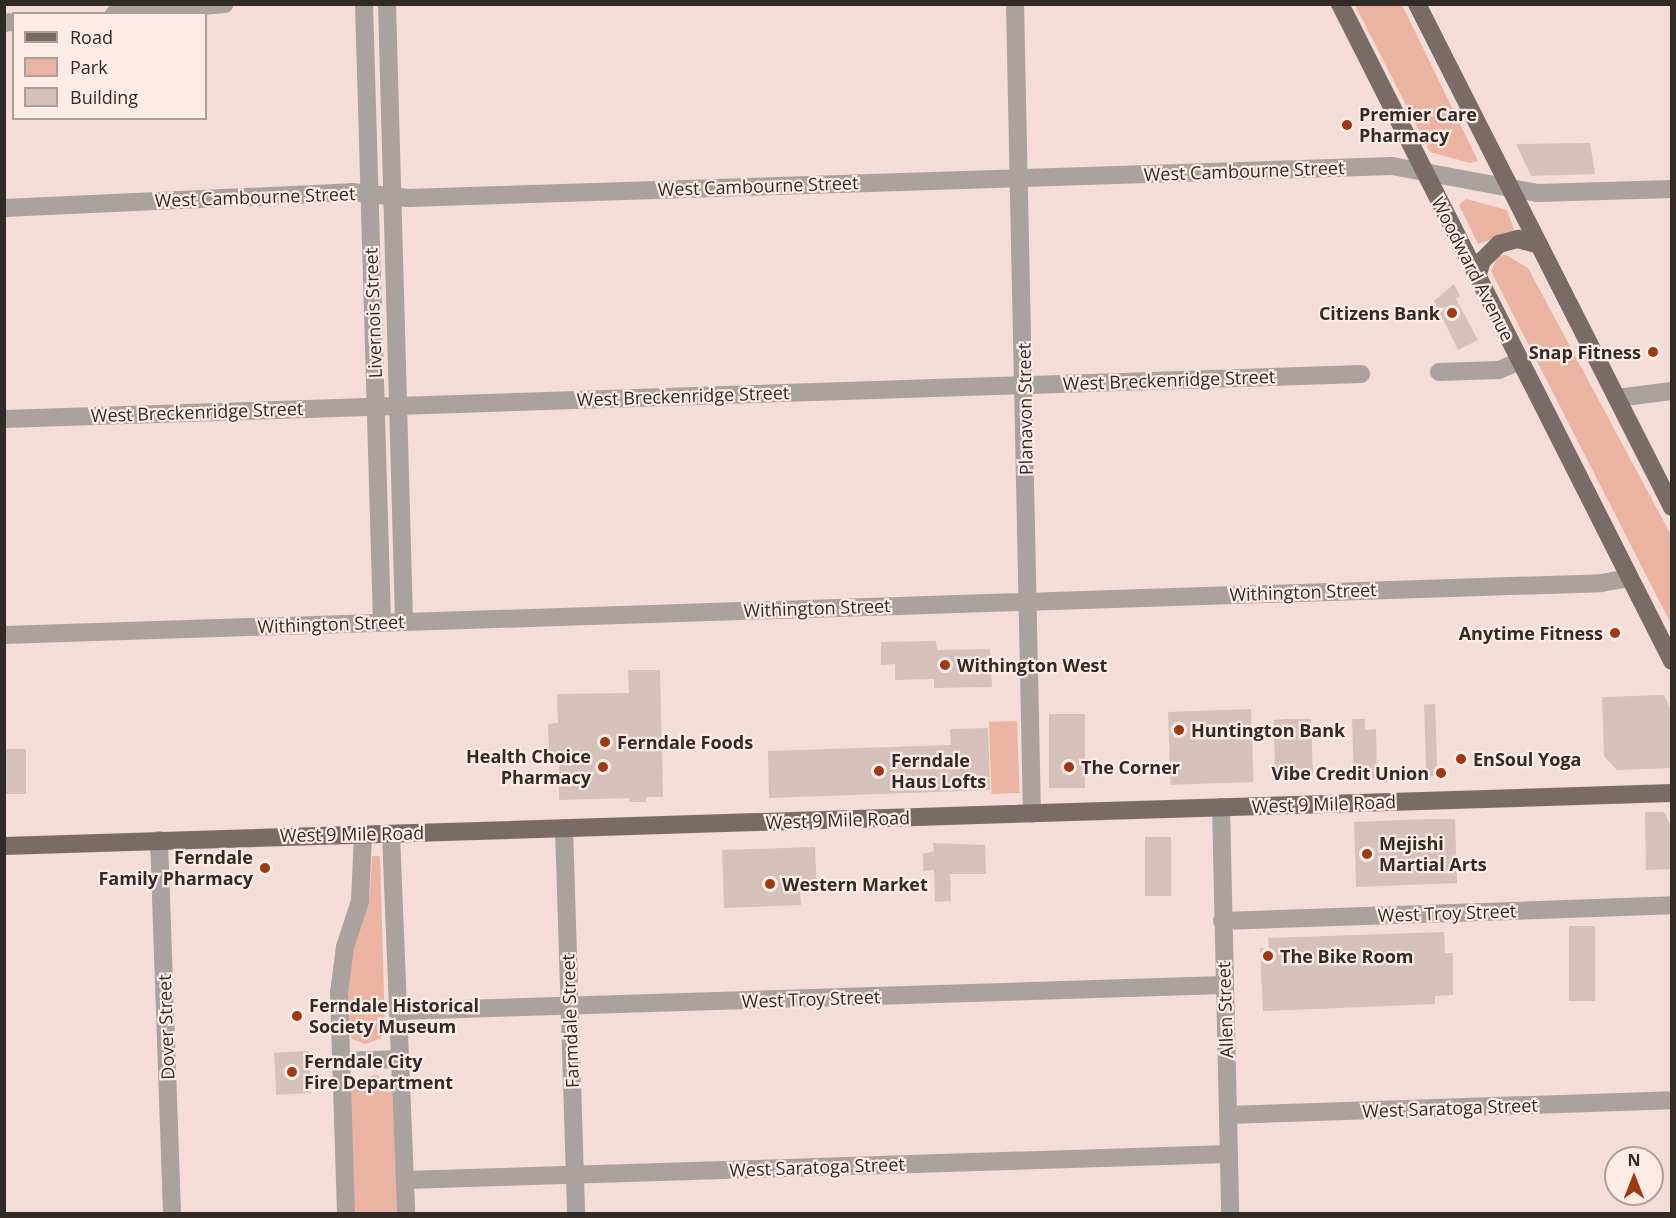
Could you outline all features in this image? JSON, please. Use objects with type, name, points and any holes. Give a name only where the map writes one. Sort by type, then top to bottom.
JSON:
[{"type":"main road","name":"Woodward Avenue","points":[[1340,4],[1671,662]]},
{"type":"main road","points":[[1417,4],[1510,189],[1535,244],[1617,398],[1671,507]]},
{"type":"main road","points":[[1477,277],[1482,261],[1499,244],[1518,239],[1535,244]]},
{"type":"main road","name":"West 9 Mile Road","points":[[4,846],[1671,793]]},
{"type":"street","points":[[136,12],[225,4]]},
{"type":"street","name":"Livernois Street","points":[[364,4],[382,622]]},
{"type":"street","name":"Livernois Street","points":[[387,4],[404,621]]},
{"type":"street","name":"Planavon Street","points":[[1015,4],[1030,601],[1032,814]]},
{"type":"street","name":"West Cambourne Street","points":[[4,208],[369,194],[392,196],[1422,168],[1510,189],[1537,193],[1671,189]]},
{"type":"street","points":[[1439,372],[1500,370],[1520,361]]},
{"type":"street","name":"West Breckenridge Street","points":[[4,418],[1361,374]]},
{"type":"street","points":[[1617,398],[1671,391]]},
{"type":"street","name":"Withington Street","points":[[4,635],[1601,583],[1629,578]]},
{"type":"street","name":"Allen Street","points":[[1221,807],[1230,1214]]},
{"type":"street","name":"Farmdale Street","points":[[564,828],[576,1214]]},
{"type":"street","points":[[346,1214],[341,1061],[341,967],[360,901],[363,834]]},
{"type":"street","points":[[391,834],[406,1214]]},
{"type":"street","name":"Dover Street","points":[[159,840],[172,1214]]},
{"type":"street","name":"West Troy Street","points":[[1222,921],[1671,905]]},
{"type":"street","name":"West Troy Street","points":[[398,1011],[1224,985]]},
{"type":"street","points":[[341,1061],[400,1059]]},
{"type":"street","name":"West Saratoga Street","points":[[1228,1115],[1671,1100]]},
{"type":"street","name":"West Saratoga Street","points":[[405,1180],[1229,1154]]},
{"type":"green space","points":[[1355,5],[1402,5],[1478,161],[1470,163],[1430,152]]},
{"type":"green space","points":[[1466,199],[1507,210],[1515,232],[1478,244],[1459,205]]},
{"type":"green space","points":[[1506,255],[1528,268],[1671,535],[1671,624],[1491,271],[1498,256]]},
{"type":"green space","points":[[1017,721],[1020,793],[992,794],[989,722]]},
{"type":"green space","points":[[372,856],[380,856],[385,1028],[380,1039],[365,1044],[352,1039],[348,1030],[346,991],[351,957],[370,893]]},
{"type":"green space","points":[[377,1075],[392,1087],[398,1213],[353,1213],[349,1095],[358,1078]]},
{"type":"building","points":[[1590,143],[1595,174],[1531,176],[1516,144]]},
{"type":"building","name":"Citizens Bank","points":[[1454,284],[1460,296],[1456,299],[1478,340],[1458,350],[1434,301]]},
{"type":"building","name":"Withington West","points":[[936,641],[937,650],[990,649],[992,687],[934,688],[934,679],[895,680],[895,664],[881,665],[881,642]]},
{"type":"building","name":"Ferndale Foods","points":[[628,670],[660,670],[663,797],[646,797],[646,802],[630,802],[629,798],[559,800],[559,760],[549,760],[548,724],[558,723],[557,694],[629,693]]},
{"type":"building","points":[[1664,695],[1671,710],[1671,768],[1617,770],[1604,756],[1602,697]]},
{"type":"building","points":[[1424,704],[1435,704],[1438,776],[1427,776]]},
{"type":"building","points":[[1251,709],[1254,782],[1171,785],[1168,712]]},
{"type":"building","name":"The Corner","points":[[1049,714],[1085,714],[1085,788],[1049,788]]},
{"type":"building","points":[[1311,719],[1313,775],[1309,780],[1275,781],[1274,720]]},
{"type":"building","points":[[1352,719],[1365,719],[1365,730],[1376,729],[1377,778],[1354,779]]},
{"type":"building","name":"Ferndale Haus Lofts","points":[[988,728],[990,790],[769,798],[768,751],[951,745],[950,729]]},
{"type":"building","points":[[4,749],[26,749],[26,794],[4,794]]},
{"type":"building","points":[[1645,812],[1664,812],[1671,827],[1671,869],[1646,870]]},
{"type":"building","points":[[1455,819],[1457,883],[1356,887],[1354,822]]},
{"type":"building","points":[[1145,837],[1171,837],[1171,896],[1145,896]]},
{"type":"building","points":[[933,843],[985,845],[986,874],[950,874],[951,901],[935,902],[934,870],[923,871],[923,854],[934,851]]},
{"type":"building","name":"Western Market","points":[[815,847],[817,892],[800,892],[801,905],[724,908],[722,850]]},
{"type":"building","points":[[1569,926],[1595,926],[1595,1001],[1569,1001]]},
{"type":"building","points":[[1444,932],[1445,953],[1453,953],[1453,995],[1435,996],[1435,1004],[1263,1011],[1260,948],[1269,948],[1268,938]]},
{"type":"building","name":"Ferndale City Fire Department","points":[[309,1051],[311,1093],[276,1095],[274,1053]]},
{"type":"place","name":"Premier Care Pharmacy","points":[[1347,125]]},
{"type":"place","name":"Citizens Bank","points":[[1452,313]]},
{"type":"place","name":"Snap Fitness","points":[[1653,352]]},
{"type":"place","name":"Anytime Fitness","points":[[1615,633]]},
{"type":"place","name":"Withington West","points":[[945,665]]},
{"type":"place","name":"Huntington Bank","points":[[1179,730]]},
{"type":"place","name":"Ferndale Foods","points":[[605,742]]},
{"type":"place","name":"EnSoul Yoga","points":[[1461,759]]},
{"type":"place","name":"Health Choice Pharmacy","points":[[603,767]]},
{"type":"place","name":"The Corner","points":[[1069,767]]},
{"type":"place","name":"Ferndale Haus Lofts","points":[[879,771]]},
{"type":"place","name":"Vibe Credit Union","points":[[1441,773]]},
{"type":"place","name":"Mejishi Martial Arts","points":[[1367,854]]},
{"type":"place","name":"Ferndale Family Pharmacy","points":[[265,868]]},
{"type":"place","name":"Western Market","points":[[770,884]]},
{"type":"place","name":"The Bike Room","points":[[1268,956]]},
{"type":"place","name":"Ferndale Historical Society Museum","points":[[297,1016]]},
{"type":"place","name":"Ferndale City Fire Department","points":[[292,1072]]}]
